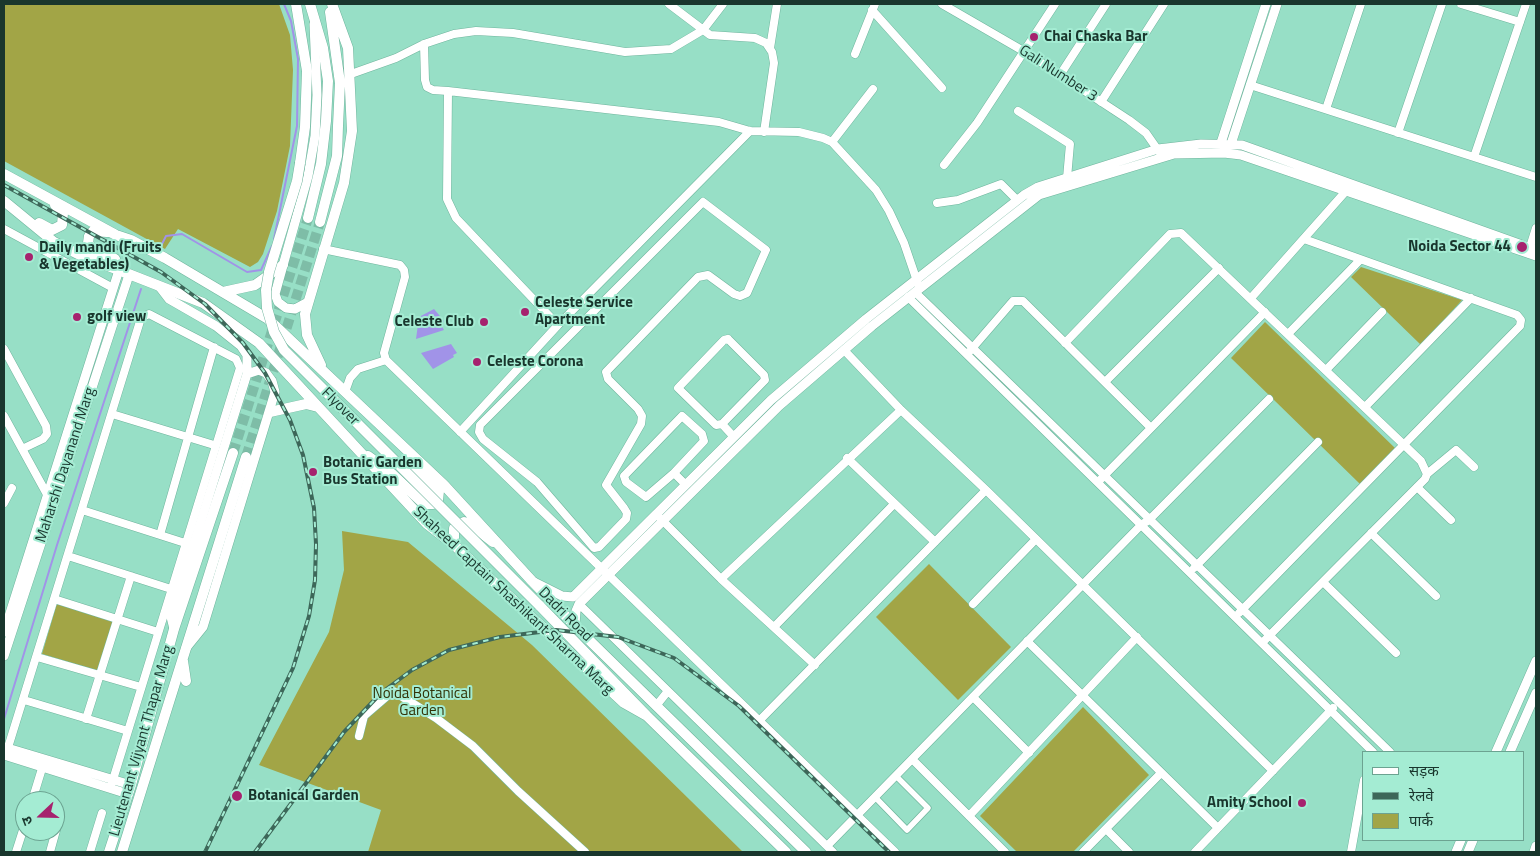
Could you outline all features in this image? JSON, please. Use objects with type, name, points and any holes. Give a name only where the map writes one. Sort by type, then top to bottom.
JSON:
[{"type":"main road","name":"Flyover","points":[[296,4],[307,71],[307,98],[297,181],[269,272],[266,290],[267,308],[274,332],[284,350],[647,716]]},
{"type":"main road","points":[[308,218],[321,164],[328,81],[323,48],[310,4]]},
{"type":"main road","points":[[320,222],[337,156],[340,83],[328,4]]},
{"type":"main road","points":[[328,376],[316,358],[307,335],[305,314],[344,183],[352,131],[351,74],[348,48],[332,4]]},
{"type":"main road","points":[[4,174],[116,235]]},
{"type":"main road","points":[[4,198],[45,227],[56,229],[62,225],[63,213],[44,196]]},
{"type":"main road","name":"Shaheed Captain Shashikant Sharma Marg","points":[[4,201],[54,242],[80,255],[203,303],[259,343],[427,524],[454,545],[624,703],[647,716]]},
{"type":"main road","points":[[119,270],[115,259],[92,249],[88,240],[96,230],[131,240],[268,319],[328,376]]},
{"type":"main road","points":[[223,292],[255,285],[283,265]]},
{"type":"main road","name":"Dadri Road","points":[[328,376],[406,451],[444,484],[532,581],[575,625],[806,852]]},
{"type":"main road","points":[[270,412],[306,404],[319,408]]},
{"type":"main road","points":[[353,444],[391,473],[424,504],[433,504],[438,500],[439,491],[408,461],[406,451]]},
{"type":"main road","name":"Lieutenant Vijyant Thapar Marg","points":[[109,852],[130,790],[174,629],[233,453]]},
{"type":"main road","name":"Lieutenant Vijyant Thapar Marg","points":[[122,852],[246,457]]},
{"type":"main road","points":[[454,545],[454,528],[464,522],[470,524],[485,538],[502,547]]},
{"type":"main road","points":[[183,654],[186,681]]},
{"type":"main road","points":[[647,716],[786,852]]},
{"type":"street","points":[[669,4],[703,30],[718,37],[756,38],[766,43],[770,48],[774,63],[764,132]]},
{"type":"street","points":[[351,74],[396,58],[424,44],[454,34],[476,31],[513,32],[625,52],[651,52],[671,49],[703,30],[723,4]]},
{"type":"street","points":[[770,48],[777,4]]},
{"type":"street","name":"Gali Number 3","points":[[942,4],[1025,52],[1101,102],[1146,133],[1160,153]]},
{"type":"street","points":[[944,165],[967,137],[1055,4]]},
{"type":"street","points":[[1060,76],[1106,4]]},
{"type":"street","points":[[1101,102],[1164,4]]},
{"type":"street","points":[[1221,143],[1266,4]]},
{"type":"street","points":[[1231,144],[1277,4]]},
{"type":"street","points":[[1326,109],[1361,4]]},
{"type":"street","points":[[1398,132],[1442,4]]},
{"type":"street","points":[[1461,4],[1520,22]]},
{"type":"street","points":[[1474,157],[1526,4]]},
{"type":"street","points":[[855,54],[873,7],[942,88]]},
{"type":"street","points":[[308,302],[295,309],[286,308],[278,302],[275,294],[308,176],[315,136],[317,95],[314,19]]},
{"type":"street","points":[[424,44],[425,80],[427,87],[433,90],[719,122],[750,131],[799,132],[832,142],[876,190],[889,210],[915,289],[966,356],[1262,643],[1370,751]]},
{"type":"street","points":[[1250,84],[1536,177]]},
{"type":"street","points":[[832,142],[873,89]]},
{"type":"street","points":[[448,91],[447,199],[456,218],[465,229],[558,325]]},
{"type":"street","points":[[1018,110],[1070,144],[1067,178]]},
{"type":"street","points":[[460,432],[558,325],[750,131]]},
{"type":"street","points":[[532,581],[571,598],[604,571],[659,516],[779,406],[1017,200],[1038,187],[1160,153],[1221,143],[1251,148],[1533,248],[1536,228]]},
{"type":"street","points":[[659,516],[685,484],[778,394],[1039,195],[1160,153],[1241,155],[1536,256]]},
{"type":"street","points":[[937,202],[958,200],[1001,184],[1017,200]]},
{"type":"street","points":[[1251,298],[1346,191]]},
{"type":"street","points":[[702,202],[766,250],[746,293],[734,294],[708,275],[698,277],[606,372],[608,379],[642,416],[641,424],[607,480],[609,490],[627,513],[621,525],[599,547],[594,548],[537,482],[525,472],[483,439],[479,432],[480,425],[702,202]]},
{"type":"street","points":[[4,229],[113,288]]},
{"type":"street","points":[[1065,343],[1170,234],[1181,232],[1404,444],[1421,461],[1427,474]]},
{"type":"street","points":[[1235,618],[1520,326],[1521,320],[1517,315],[1359,261],[1304,240]]},
{"type":"street","points":[[323,249],[400,266],[404,270],[406,277],[384,353],[386,360],[895,852]]},
{"type":"street","points":[[1288,334],[1359,261]]},
{"type":"street","points":[[1105,382],[1220,268]]},
{"type":"street","name":"Maharshi Dayanand Marg","points":[[4,656],[6,632],[46,493],[119,270]]},
{"type":"street","name":"Maharshi Dayanand Marg","points":[[6,632],[53,506],[129,275]]},
{"type":"street","points":[[159,286],[169,299],[216,326],[242,346],[247,355],[247,374],[172,616],[174,629]]},
{"type":"street","points":[[915,289],[972,348],[1104,477],[1389,751]]},
{"type":"street","points":[[1365,408],[1471,298]]},
{"type":"street","points":[[966,356],[1013,301],[1018,299],[1151,428]]},
{"type":"street","points":[[1097,483],[1265,312]]},
{"type":"street","points":[[1326,370],[1382,312]]},
{"type":"street","points":[[112,783],[214,445],[240,368],[236,359],[150,314],[145,314],[141,318],[24,700],[5,751],[130,790]]},
{"type":"street","points":[[728,339],[765,378],[764,383],[722,424],[716,425],[712,423],[678,388],[728,339]]},
{"type":"street","points":[[160,535],[214,347]]},
{"type":"street","points":[[4,349],[46,426],[47,434],[43,439],[22,449]]},
{"type":"street","points":[[844,350],[901,410],[1083,584],[1273,771]]},
{"type":"street","points":[[345,392],[350,378],[358,369],[386,360]]},
{"type":"street","points":[[183,654],[203,627],[275,392],[272,381],[260,370],[247,374]]},
{"type":"street","points":[[578,604],[830,849],[857,815],[1140,525],[1150,520],[1269,399]]},
{"type":"street","points":[[722,579],[847,458],[901,410]]},
{"type":"street","points":[[112,414],[214,445]]},
{"type":"street","points":[[4,416],[53,506]]},
{"type":"street","points":[[682,416],[702,434],[704,441],[674,473],[646,497],[626,482],[624,476],[682,416]]},
{"type":"street","points":[[722,424],[733,436]]},
{"type":"street","points":[[1189,573],[1318,442]]},
{"type":"street","points":[[1262,643],[1427,474],[1453,451],[1456,450],[1474,467]]},
{"type":"street","points":[[847,458],[935,542]]},
{"type":"street","points":[[515,485],[525,472]]},
{"type":"street","points":[[674,473],[685,484]]},
{"type":"street","points":[[526,495],[537,482]]},
{"type":"street","points":[[1416,487],[1451,520]]},
{"type":"street","points":[[4,502],[12,488]]},
{"type":"street","points":[[759,721],[986,490]]},
{"type":"street","points":[[775,626],[894,504]]},
{"type":"street","points":[[82,510],[185,543]]},
{"type":"street","points":[[659,516],[722,579],[815,664]]},
{"type":"street","points":[[1371,533],[1436,596]]},
{"type":"street","points":[[974,604],[1036,539]]},
{"type":"street","points":[[68,556],[171,589]]},
{"type":"street","points":[[575,625],[578,604],[604,571]]},
{"type":"street","points":[[86,719],[131,576]]},
{"type":"street","points":[[1323,582],[1396,653]]},
{"type":"street","points":[[54,599],[158,632]]},
{"type":"street","points":[[969,816],[1137,637]]},
{"type":"street","points":[[1028,641],[1218,828]]},
{"type":"street","points":[[37,657],[141,687]]},
{"type":"street","points":[[1496,751],[1536,661]]},
{"type":"street","points":[[359,736],[364,716],[393,691],[436,718],[473,746],[575,849],[585,852]]},
{"type":"street","points":[[656,706],[668,691]]},
{"type":"street","points":[[1510,751],[1536,692]]},
{"type":"street","points":[[973,697],[1029,753]]},
{"type":"street","points":[[24,700],[128,731]]},
{"type":"street","points":[[1195,852],[1338,703]]},
{"type":"street","points":[[1370,751],[1372,735]]},
{"type":"street","points":[[912,759],[1005,852]]},
{"type":"street","points":[[35,791],[44,763]]},
{"type":"street","points":[[1084,852],[1161,773]]},
{"type":"street","points":[[875,797],[907,830],[928,808],[896,776]]},
{"type":"street","points":[[1351,852],[1362,791]]},
{"type":"street","points":[[90,852],[102,813]]},
{"type":"street","points":[[1106,829],[1129,852]]},
{"type":"street","points":[[1456,852],[1468,843]]},
{"type":"street","points":[[1534,852],[1536,846]]},
{"type":"green space","points":[[4,4],[279,4],[290,35],[293,70],[290,146],[277,211],[263,254],[258,262],[250,267],[178,229],[165,249],[4,161]]},
{"type":"green space","points":[[1361,267],[1462,300],[1421,345],[1351,277]]},
{"type":"green space","points":[[1265,322],[1395,448],[1360,484],[1231,358]]},
{"type":"green space","name":"Noida Botanical Garden","points":[[342,531],[408,542],[532,645],[743,852],[368,852],[381,810],[259,765],[329,632],[344,570]]},
{"type":"green space","points":[[929,564],[1011,647],[958,700],[876,617]]},
{"type":"green space","points":[[57,603],[113,621],[98,671],[42,654]]},
{"type":"green space","points":[[1083,707],[1149,775],[1073,852],[1017,852],[980,816]]},
{"type":"shaded area","points":[[434,309],[445,322],[440,323],[444,330],[416,339],[419,317]]},
{"type":"shaded area","points":[[451,344],[457,353],[453,355],[454,357],[433,369],[421,353]]},
{"type":"waterway","points":[[274,239],[297,126],[298,59],[291,21],[284,4]]},
{"type":"waterway","points":[[161,246],[166,236],[182,234],[247,272],[261,270],[272,246]]},
{"type":"waterway","points":[[4,719],[57,545],[141,289]]},
{"type":"tunnel","points":[[233,453],[308,218]]},
{"type":"tunnel","points":[[246,457],[320,222]]},
{"type":"railway","points":[[4,185],[161,272],[205,304],[243,343],[265,373],[290,420],[303,455],[314,508],[316,544],[315,580],[309,616],[293,668],[205,852]]},
{"type":"railway","points":[[255,852],[344,732],[381,693],[412,670],[449,650],[500,637],[556,630],[618,637],[674,658],[739,706],[889,852]]},
{"type":"place","name":"Chai Chaska Bar","points":[[1034,37]]},
{"type":"place","name":"Noida Sector 44","points":[[1522,247]]},
{"type":"place","name":"Daily mandi (Fruits & Vegetables)","points":[[29,257]]},
{"type":"place","name":"Celeste Service Apartment","points":[[525,312]]},
{"type":"place","name":"golf view","points":[[77,317]]},
{"type":"place","name":"Celeste Club","points":[[484,322]]},
{"type":"place","name":"Celeste Corona","points":[[477,362]]},
{"type":"place","name":"Botanic Garden Bus Station","points":[[313,472]]},
{"type":"place","name":"Botanical Garden","points":[[237,796]]},
{"type":"place","name":"Amity School","points":[[1302,803]]}]
